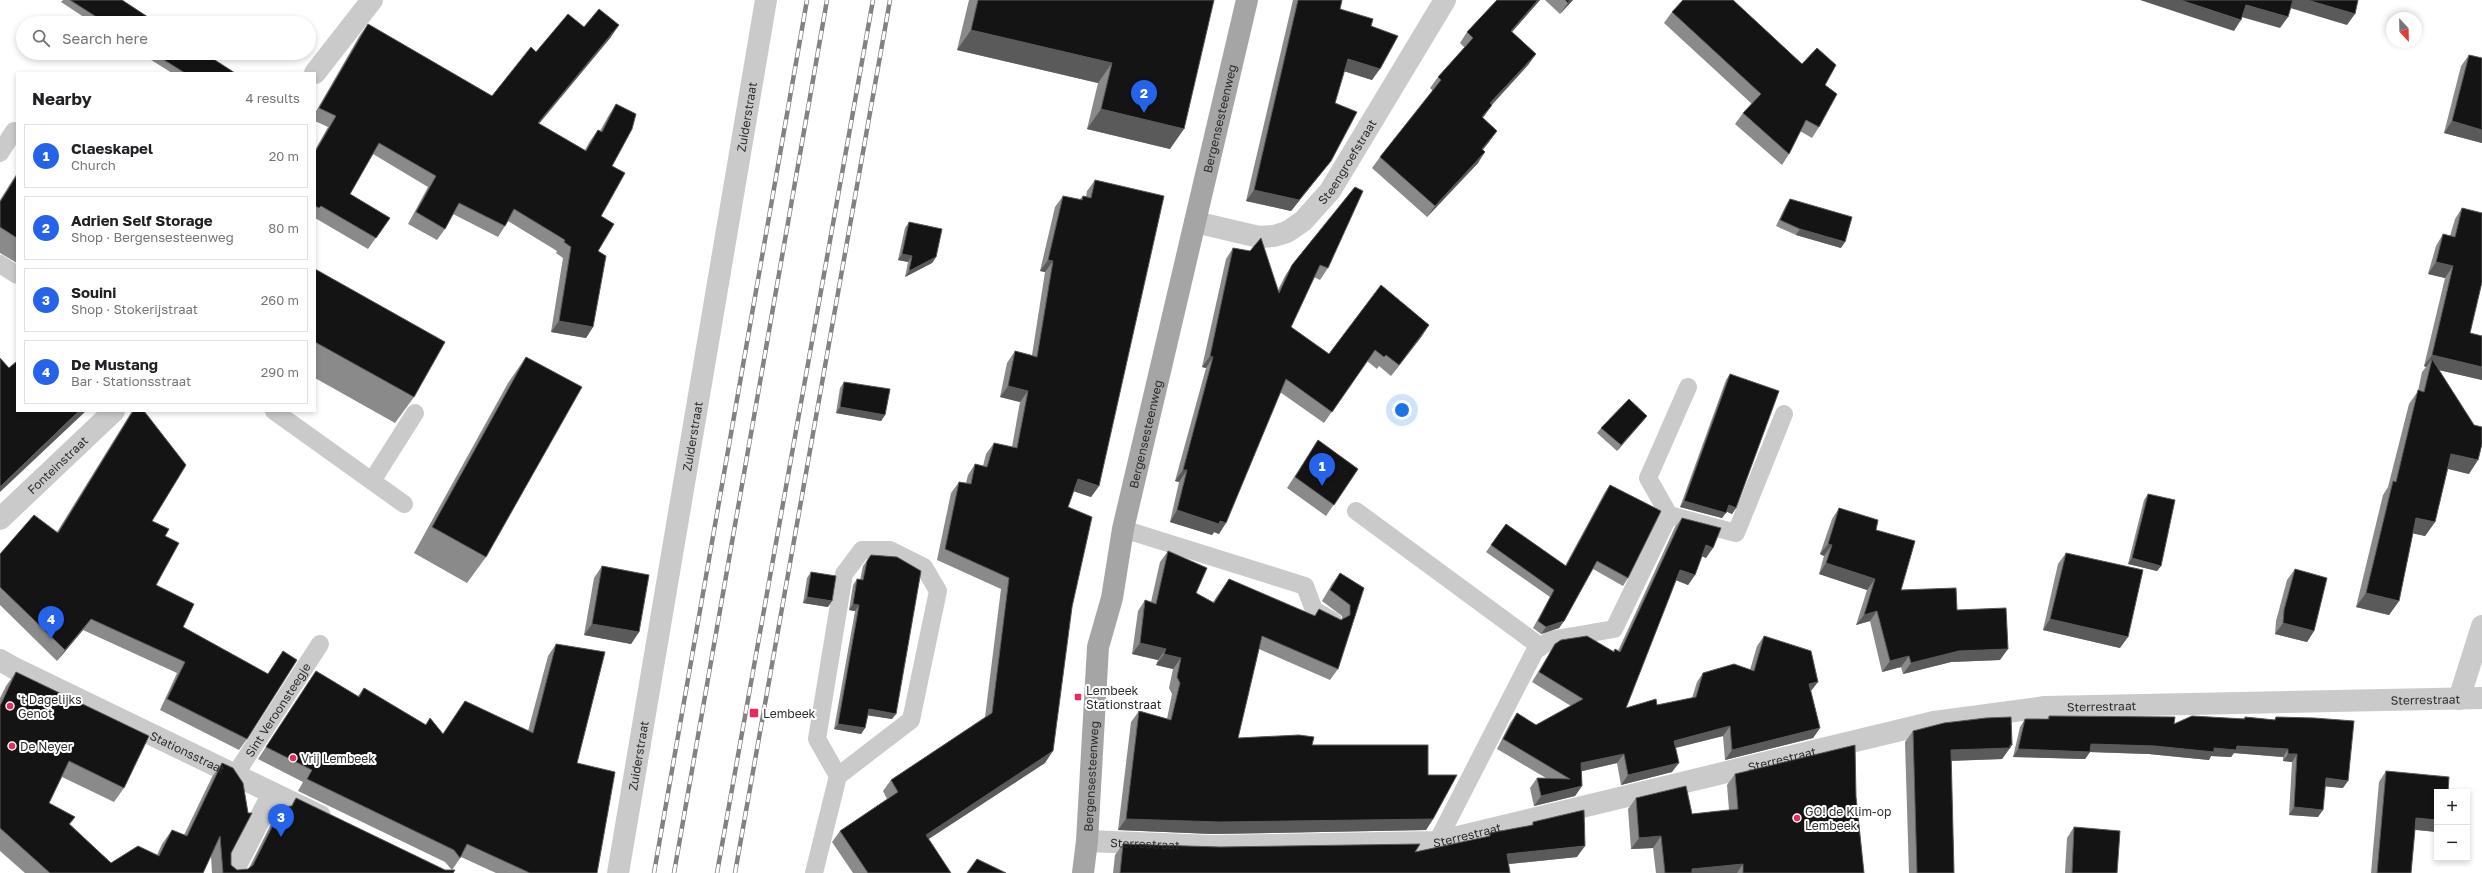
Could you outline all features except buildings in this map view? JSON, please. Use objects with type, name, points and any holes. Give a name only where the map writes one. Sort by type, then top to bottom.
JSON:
[{"type":"main road","name":"Bergensesteenweg","points":[[1083,873],[1088,841],[1098,647],[1112,598],[1123,529],[1247,0]]},
{"type":"street","points":[[315,72],[372,0]]},
{"type":"street","name":"Zuiderstraat","points":[[618,873],[766,0]]},
{"type":"street","name":"Steengroefstraat","points":[[1195,222],[1259,237],[1274,236],[1287,232],[1303,220],[1330,190],[1445,0]]},
{"type":"street","name":"Fonteinstraat","points":[[0,519],[113,412]]},
{"type":"street","points":[[2459,699],[2482,626]]},
{"type":"street","name":"Stationsstraat","points":[[4,663],[336,823]]},
{"type":"street","name":"Sterrestraat","points":[[1088,841],[1212,846],[1437,842],[1934,722],[2045,707],[2482,698]]},
{"type":"street","points":[[232,873],[273,793]]},
{"type":"lane","points":[[0,153],[14,131]]},
{"type":"lane","points":[[0,264],[16,274]]},
{"type":"lane","points":[[1688,387],[1648,478],[1669,515],[1736,533],[1784,414]]},
{"type":"lane","points":[[275,412],[404,504]]},
{"type":"lane","points":[[372,481],[415,413]]},
{"type":"lane","points":[[1356,511],[1541,647]]},
{"type":"lane","points":[[1437,842],[1535,651],[1550,640],[1614,629],[1669,515]]},
{"type":"lane","points":[[1123,529],[1305,586],[1314,610],[1333,621]]},
{"type":"lane","points":[[814,873],[838,776],[911,720],[938,591],[924,566],[890,550],[862,550],[844,574],[817,739],[838,776]]},
{"type":"lane","name":"Sint Veroonsteegje","points":[[234,775],[320,644]]},
{"type":"railway","points":[[654,873],[807,0]]},
{"type":"railway","points":[[674,873],[827,0]]},
{"type":"railway","points":[[717,873],[873,0]]},
{"type":"railway","points":[[735,873],[890,0]]},
{"type":"place","name":"Adrien Self Storage","points":[[1144,113]]},
{"type":"place","name":"Claeskapel","points":[[1322,486]]},
{"type":"place","name":"De Mustang","points":[[51,639]]},
{"type":"place","name":"Lembeek Stationstraat","points":[[1078,697]]},
{"type":"place","name":"'t Dagelijks Genot","points":[[10,706]]},
{"type":"place","name":"Lembeek","points":[[754,713]]},
{"type":"place","name":"De Neyer","points":[[12,746]]},
{"type":"place","name":"Vrij Lembeek","points":[[293,758]]},
{"type":"place","name":"GO! de Klim-op Lembeek","points":[[1797,818]]},
{"type":"place","name":"Souini","points":[[281,837]]}]
